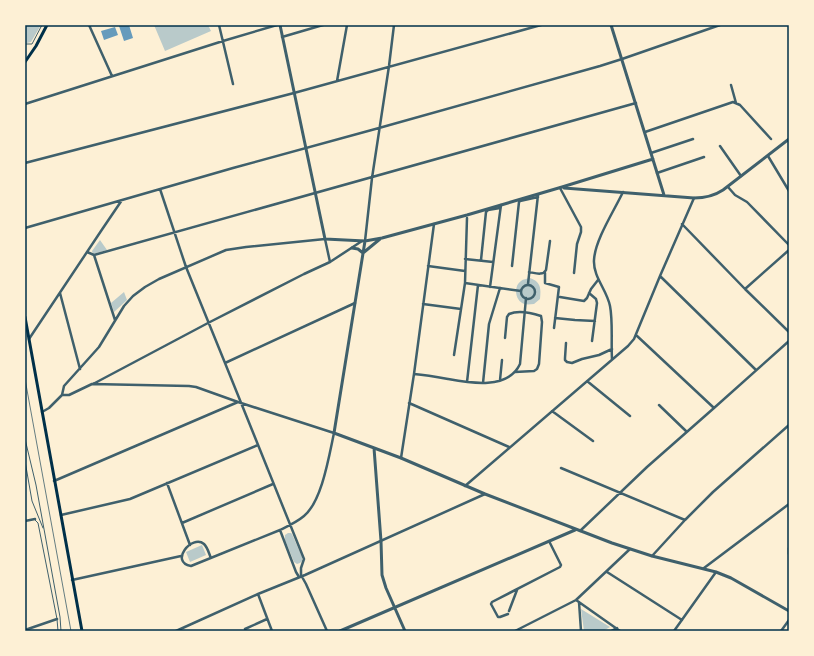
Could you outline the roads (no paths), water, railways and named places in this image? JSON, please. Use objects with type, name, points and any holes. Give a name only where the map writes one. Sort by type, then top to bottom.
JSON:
[{"type":"main road","points":[[25,62],[36,46],[47,25]]},
{"type":"main road","points":[[25,317],[82,631]]},
{"type":"street","points":[[89,25],[112,76]]},
{"type":"street","points":[[218,25],[233,84]]},
{"type":"street","points":[[25,104],[222,41],[278,25],[282,37],[330,262]]},
{"type":"street","points":[[282,37],[323,25]]},
{"type":"street","points":[[337,81],[347,25]]},
{"type":"street","points":[[181,556],[186,564],[191,566],[290,526],[311,510],[321,489],[334,433],[363,253],[363,241],[394,25]]},
{"type":"street","points":[[25,163],[294,93],[541,25]]},
{"type":"street","points":[[611,25],[664,195]]},
{"type":"street","points":[[25,228],[622,59],[720,25]]},
{"type":"street","points":[[731,85],[736,103]]},
{"type":"street","points":[[645,132],[733,102],[740,105],[771,138]]},
{"type":"street","points":[[87,252],[94,255],[636,103]]},
{"type":"street","points":[[651,154],[694,139]]},
{"type":"street","points":[[561,188],[694,198],[713,196],[728,187],[789,139]]},
{"type":"street","points":[[720,146],[742,176]]},
{"type":"street","points":[[768,156],[789,191]]},
{"type":"street","points":[[658,173],[704,157]]},
{"type":"street","points":[[42,412],[49,408],[62,395],[64,386],[99,346],[124,306],[133,296],[159,279],[226,250],[325,239],[363,241],[382,238],[538,196],[653,158]]},
{"type":"street","points":[[728,187],[735,195],[747,202],[789,245]]},
{"type":"street","points":[[561,188],[581,229],[577,244],[574,273]]},
{"type":"street","points":[[160,189],[186,267],[226,364],[239,402],[304,559],[301,576]]},
{"type":"street","points":[[612,359],[610,307],[607,297],[598,280],[594,264],[596,251],[602,234],[623,192]]},
{"type":"street","points":[[512,266],[519,202],[538,196]]},
{"type":"street","points":[[528,284],[538,196]]},
{"type":"street","points":[[465,486],[631,343],[636,335],[694,198]]},
{"type":"street","points":[[29,340],[122,200]]},
{"type":"street","points":[[481,260],[486,212],[488,210],[500,207]]},
{"type":"street","points":[[490,287],[500,207]]},
{"type":"street","points":[[454,354],[465,283],[467,218]]},
{"type":"street","points":[[400,458],[414,374],[434,224]]},
{"type":"street","points":[[682,224],[789,332]]},
{"type":"street","points":[[363,253],[382,238]]},
{"type":"street","points":[[62,395],[68,395],[92,384],[208,323],[330,262],[363,241]]},
{"type":"street","points":[[550,241],[545,273],[545,284],[559,287],[554,328]]},
{"type":"street","points":[[352,248],[358,249],[363,253]]},
{"type":"street","points":[[745,289],[789,250]]},
{"type":"street","points":[[94,255],[115,321]]},
{"type":"street","points":[[465,259],[493,262]]},
{"type":"street","points":[[428,266],[465,271]]},
{"type":"street","points":[[529,272],[545,273]]},
{"type":"street","points":[[660,276],[756,370]]},
{"type":"street","points":[[560,297],[584,301],[598,280]]},
{"type":"street","points":[[465,283],[521,292],[523,296],[530,299],[533,298],[536,290],[533,286],[528,284]]},
{"type":"street","points":[[521,292],[523,287],[528,284]]},
{"type":"street","points":[[467,382],[478,285]]},
{"type":"street","points":[[483,383],[489,324],[500,288]]},
{"type":"street","points":[[60,292],[80,369]]},
{"type":"street","points":[[589,293],[595,297],[597,301],[592,341]]},
{"type":"street","points":[[414,374],[483,383],[500,380],[515,372],[518,369],[521,359],[526,298]]},
{"type":"street","points":[[226,364],[355,303]]},
{"type":"street","points":[[423,304],[461,309]]},
{"type":"street","points":[[505,338],[507,318],[509,314],[513,312],[525,313],[539,315],[541,317],[542,322],[539,364],[536,370],[515,372]]},
{"type":"street","points":[[555,318],[595,321]]},
{"type":"street","points":[[636,335],[714,408]]},
{"type":"street","points":[[580,531],[647,467],[789,341]]},
{"type":"street","points":[[566,343],[565,360],[569,363],[599,355],[612,349]]},
{"type":"street","points":[[500,380],[502,360]]},
{"type":"street","points":[[587,381],[630,416]]},
{"type":"street","points":[[92,384],[196,387],[334,433],[374,448],[575,530],[652,556],[716,572],[731,578],[789,611]]},
{"type":"street","points":[[54,481],[239,402]]},
{"type":"street","points":[[409,403],[509,447]]},
{"type":"street","points":[[659,405],[688,432]]},
{"type":"street","points":[[552,411],[593,441]]},
{"type":"street","points":[[652,556],[713,492],[789,426]]},
{"type":"street","points":[[61,515],[130,499],[258,445]]},
{"type":"street","points":[[374,448],[382,575],[394,608],[405,631]]},
{"type":"street","points":[[561,468],[685,520]]},
{"type":"street","points":[[167,483],[190,545]]},
{"type":"street","points":[[182,523],[273,484]]},
{"type":"street","points":[[176,631],[258,594],[381,542],[485,494]]},
{"type":"street","points":[[704,568],[789,504]]},
{"type":"street","points":[[25,522],[35,519]]},
{"type":"street","points":[[280,530],[293,564],[304,580],[327,631]]},
{"type":"street","points":[[340,631],[575,530]]},
{"type":"street","points":[[517,589],[508,612],[498,617],[491,604],[492,602],[517,589],[560,567],[561,565],[549,541]]},
{"type":"street","points":[[72,580],[181,556],[185,549],[197,542],[202,543],[208,549],[211,558]]},
{"type":"street","points":[[789,548],[789,554]]},
{"type":"street","points":[[515,631],[578,601],[630,549]]},
{"type":"street","points":[[293,564],[302,565]]},
{"type":"street","points":[[607,572],[682,620]]},
{"type":"street","points":[[674,631],[716,572]]},
{"type":"street","points":[[258,594],[272,631]]},
{"type":"street","points":[[578,601],[620,631]]},
{"type":"street","points":[[578,601],[581,631]]},
{"type":"street","points":[[25,630],[57,619]]},
{"type":"street","points":[[245,629],[267,619]]},
{"type":"street","points":[[781,631],[789,620]]},
{"type":"street","points":[[611,631],[616,628]]},
{"type":"lane","points":[[25,44],[32,44],[42,25]]},
{"type":"lane","points":[[25,439],[36,485],[59,610],[61,631]]},
{"type":"lane","points":[[25,461],[32,501],[44,530]]},
{"type":"lane","points":[[35,519],[38,523],[57,619],[58,631]]},
{"type":"water","points":[[129,25],[133,38],[124,41],[119,26]]},
{"type":"water","points":[[115,27],[118,35],[104,40],[101,31]]},
{"type":"railway","points":[[25,379],[71,631]]}]
